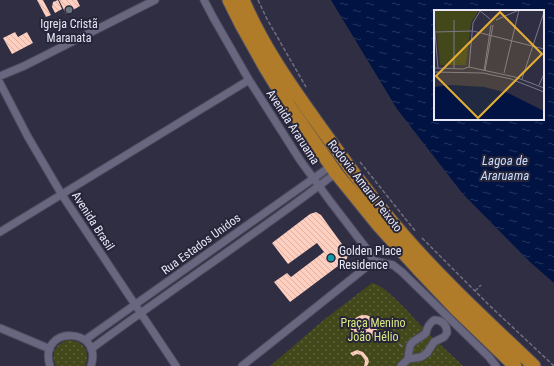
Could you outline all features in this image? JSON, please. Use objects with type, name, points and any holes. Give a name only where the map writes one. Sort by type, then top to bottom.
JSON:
[{"type":"highway","name":"Rodovia Amaral Peixoto","points":[[229,0],[265,67],[289,106],[334,169],[379,226],[418,269],[456,309],[515,366]]},
{"type":"highway","name":"Rodovia Amaral Peixoto","points":[[243,0],[265,43],[305,95],[355,175],[388,217],[430,265],[465,301],[534,366]]},
{"type":"highway","points":[[305,95],[331,151],[334,169],[349,175],[370,200],[388,217]]},
{"type":"street","points":[[0,76],[24,66],[155,0]]},
{"type":"street","name":"Avenida Araruama","points":[[204,0],[249,80],[300,160],[366,248],[374,261]]},
{"type":"street","points":[[0,232],[249,80]]},
{"type":"street","name":"Avenida Brasil","points":[[0,83],[28,137],[62,195],[176,366]]},
{"type":"street","name":"Rua Estados Unidos","points":[[85,340],[313,178],[334,169]]},
{"type":"street","name":"Rua Estados Unidos","points":[[91,349],[140,312],[319,186],[334,169]]},
{"type":"street","points":[[258,217],[263,226]]},
{"type":"street","points":[[222,242],[228,251]]},
{"type":"street","points":[[242,366],[374,261],[393,265],[402,272],[489,357],[496,366]]},
{"type":"street","points":[[186,269],[191,277]]},
{"type":"street","points":[[401,366],[408,360],[421,357],[427,353],[434,342],[444,337],[447,330],[444,322],[434,320],[427,328],[426,333],[410,344],[408,360]]},
{"type":"street","points":[[0,328],[50,349]]},
{"type":"street","points":[[50,366],[48,357],[53,343],[59,338],[72,335],[85,340],[91,349],[93,356],[92,366]]},
{"type":"path","points":[[258,0],[305,95]]},
{"type":"path","points":[[358,158],[418,234],[490,306],[554,366]]},
{"type":"green space","name":"Praça Menino João Hélio","points":[[372,283],[378,285],[392,296],[463,366],[270,366],[325,319]]},
{"type":"green space","points":[[67,340],[77,342],[84,347],[87,356],[85,366],[56,366],[54,362],[55,350],[59,344]]},
{"type":"water","name":"Lagoa de Araruama","points":[[331,0],[554,0],[554,283],[530,262],[463,194],[397,109]]},
{"type":"building","points":[[37,0],[43,0],[51,15],[46,17]]},
{"type":"building","points":[[58,0],[62,9],[55,13],[52,7],[53,2]]},
{"type":"building","name":"Igreja Cristã Maranata","points":[[59,0],[77,0],[80,6],[66,14]]},
{"type":"building","points":[[15,32],[18,37],[27,32],[33,43],[12,54],[3,38]]},
{"type":"building","name":"Golden Place Residence","points":[[316,212],[321,215],[347,251],[348,256],[346,260],[290,302],[274,282],[287,273],[291,277],[324,252],[317,243],[288,264],[272,243],[310,214]]},
{"type":"building","points":[[364,315],[373,319],[377,328],[373,337],[364,341],[355,337],[351,328],[355,319]]},
{"type":"building","points":[[357,350],[363,352],[368,358],[369,362],[367,366],[364,366],[365,361],[361,355],[357,354],[353,356],[350,353]]},
{"type":"place","name":"Igreja Cristã Maranata","points":[[69,10]]},
{"type":"place","name":"Golden Place Residence","points":[[331,258]]}]
